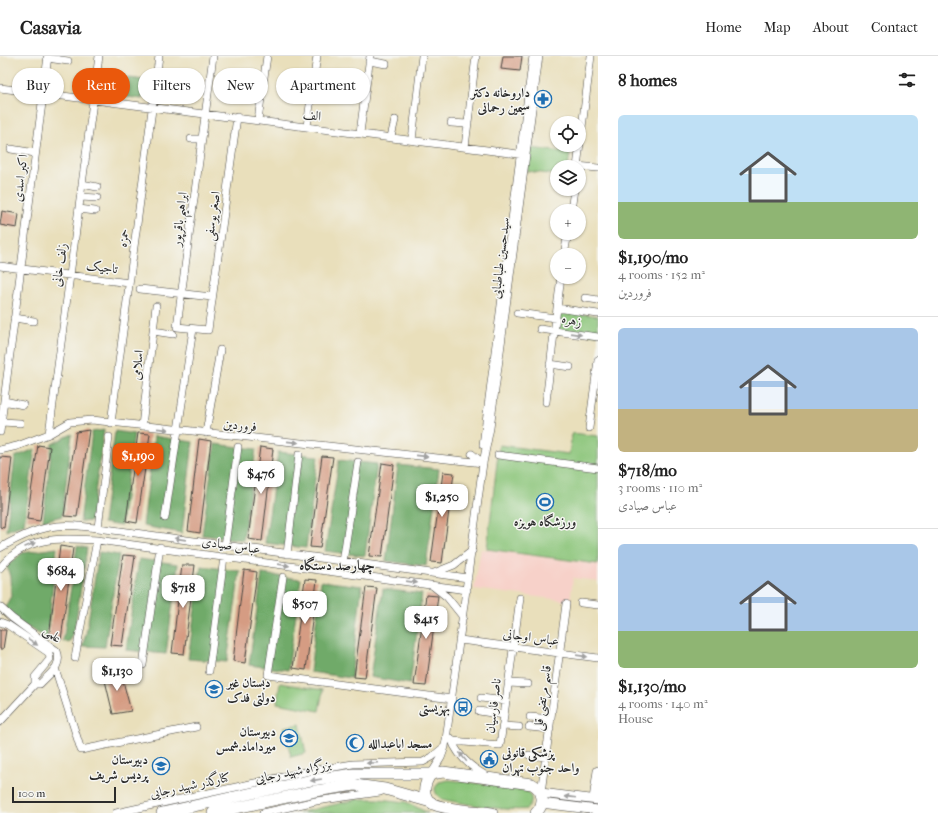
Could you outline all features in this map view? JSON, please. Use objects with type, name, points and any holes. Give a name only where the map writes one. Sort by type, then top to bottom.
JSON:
[{"type":"highway","name":"بزرگراه شهید رجایی","points":[[162,813],[312,780],[354,774],[431,774],[444,772],[532,784],[538,788],[541,804]]},
{"type":"highway","points":[[405,794],[420,792],[421,783],[416,777],[408,774]]},
{"type":"highway","points":[[431,774],[426,782],[425,790],[426,797],[431,802]]},
{"type":"highway","name":"بزرگراه شهید رجایی","points":[[213,813],[334,788],[369,786],[405,794],[442,806],[492,813]]},
{"type":"main road","points":[[541,804],[596,800],[598,771]]},
{"type":"main road","points":[[541,804],[584,811],[598,810]]},
{"type":"street","name":"زلف خانی","points":[[98,68],[99,56]]},
{"type":"street","name":"حمزه","points":[[111,423],[159,56]]},
{"type":"street","name":"ابراهیم باقرپور","points":[[193,329],[177,327],[213,56]]},
{"type":"street","points":[[258,120],[266,56]]},
{"type":"street","points":[[307,126],[317,56]]},
{"type":"street","points":[[412,140],[422,56]]},
{"type":"street","points":[[465,147],[476,56]]},
{"type":"street","name":"سیدحسین طباطبایی","points":[[431,774],[441,758],[445,747],[452,699],[523,154],[533,56]]},
{"type":"street","name":"سیدحسین طباطبایی","points":[[523,154],[539,56]]},
{"type":"street","points":[[578,160],[591,56]]},
{"type":"street","points":[[48,57],[68,61]]},
{"type":"street","name":"اکبر اسدی","points":[[46,68],[48,57]]},
{"type":"street","points":[[360,133],[370,59],[386,64]]},
{"type":"street","name":"الف","points":[[0,88],[12,89]]},
{"type":"street","name":"الف","points":[[130,103],[523,154]]},
{"type":"street","name":"اکبر اسدی","points":[[0,432],[42,104]]},
{"type":"street","name":"زلف خانی","points":[[49,434],[93,104]]},
{"type":"street","name":"اصغر یوسفی","points":[[193,329],[208,330],[237,118]]},
{"type":"street","points":[[391,137],[395,120]]},
{"type":"street","points":[[451,123],[467,124]]},
{"type":"street","points":[[191,139],[201,139]]},
{"type":"street","points":[[11,149],[35,153]]},
{"type":"street","points":[[586,167],[598,168]]},
{"type":"street","points":[[82,184],[97,187]]},
{"type":"street","points":[[80,197],[97,198]]},
{"type":"street","points":[[79,209],[95,211]]},
{"type":"street","name":"تاجیک","points":[[0,266],[129,283]]},
{"type":"street","points":[[557,308],[560,284]]},
{"type":"street","points":[[140,289],[212,297]]},
{"type":"street","points":[[585,298],[598,300]]},
{"type":"street","name":"اسلامی","points":[[142,426],[156,306]]},
{"type":"street","name":"زهره","points":[[598,314],[557,308],[554,331],[598,337]]},
{"type":"street","points":[[517,313],[556,318]]},
{"type":"street","points":[[14,318],[34,321]]},
{"type":"street","points":[[164,518],[193,329]]},
{"type":"street","points":[[540,329],[554,331],[546,402]]},
{"type":"street","points":[[153,331],[173,334]]},
{"type":"street","points":[[206,433],[220,350]]},
{"type":"street","points":[[589,428],[598,360]]},
{"type":"street","points":[[550,364],[570,366]]},
{"type":"street","points":[[4,401],[23,405]]},
{"type":"street","name":"فروردین","points":[[0,450],[17,446],[49,434],[63,425],[78,421],[92,420],[483,463]]},
{"type":"street","points":[[1,422],[20,423]]},
{"type":"street","points":[[98,528],[109,437]]},
{"type":"street","points":[[225,546],[238,447]]},
{"type":"street","points":[[287,554],[299,454]]},
{"type":"street","points":[[472,454],[483,463]]},
{"type":"street","points":[[498,455],[598,468]]},
{"type":"street","points":[[343,562],[358,462]]},
{"type":"street","name":"عباس صیادی","points":[[0,548],[43,529],[58,526],[98,528],[468,578]]},
{"type":"street","name":"عباس صیادی","points":[[0,568],[10,556],[30,544],[45,540],[63,538],[160,547],[467,590]]},
{"type":"street","points":[[75,658],[97,540]]},
{"type":"street","points":[[143,665],[160,547]]},
{"type":"street","points":[[432,574],[454,564],[472,551]]},
{"type":"street","points":[[209,671],[224,557]]},
{"type":"street","points":[[283,576],[268,675],[452,699]]},
{"type":"street","points":[[431,584],[441,592],[463,617]]},
{"type":"street","name":"ناصر فارسیان","points":[[452,741],[500,745],[520,598]]},
{"type":"street","points":[[581,603],[598,605]]},
{"type":"street","name":"قاسم مرتضی قلی","points":[[541,804],[566,604]]},
{"type":"street","name":"علمی","points":[[0,607],[12,618],[57,651],[60,658],[57,666],[81,750],[196,727]]},
{"type":"street","name":"علمی","points":[[0,622],[8,625],[49,653],[50,659],[35,677],[35,684]]},
{"type":"street","name":"عباس اوجانی","points":[[460,640],[598,658]]},
{"type":"street","points":[[0,722],[35,684],[40,684],[57,666],[50,659]]},
{"type":"street","points":[[508,683],[528,684]]},
{"type":"street","points":[[482,698],[506,701]]},
{"type":"street","points":[[479,711],[504,715]]},
{"type":"street","points":[[530,717],[551,719]]},
{"type":"street","points":[[448,726],[452,741],[466,762],[491,778]]},
{"type":"street","points":[[503,726],[519,727]]},
{"type":"street","points":[[529,727],[550,729]]},
{"type":"street","name":"کنارگذر شهید رجایی","points":[[116,813],[310,771],[353,764],[423,762],[445,747]]},
{"type":"street","points":[[529,755],[546,757]]},
{"type":"street","points":[[263,813],[316,801],[354,795],[380,792],[405,794]]},
{"type":"shaded area","points":[[481,549],[598,565],[598,581],[573,578],[570,601],[474,589]]},
{"type":"green space","points":[[130,78],[138,79],[138,98],[130,97]]},
{"type":"green space","points":[[530,148],[550,150],[550,152],[570,153],[569,160],[550,160],[550,174],[527,171]]},
{"type":"green space","points":[[560,311],[598,316],[598,335],[558,330]]},
{"type":"green space","points":[[104,430],[91,521],[80,522],[92,432]]},
{"type":"green space","points":[[115,431],[134,434],[121,526],[103,523]]},
{"type":"green space","name":"ورزشگاه هویزه","points":[[572,433],[598,436],[598,564],[487,549],[499,445],[569,454]]},
{"type":"green space","points":[[72,434],[62,516],[43,521],[52,444]]},
{"type":"green space","points":[[154,436],[193,442],[182,533],[143,526]]},
{"type":"green space","points":[[215,444],[256,449],[243,540],[202,535]]},
{"type":"green space","points":[[35,449],[24,524],[6,531],[15,457]]},
{"type":"green space","points":[[278,452],[318,456],[306,548],[265,543]]},
{"type":"green space","points":[[339,460],[377,464],[365,556],[325,551]]},
{"type":"green space","points":[[398,465],[439,469],[426,566],[386,561]]},
{"type":"green space","points":[[77,546],[87,548],[74,633],[69,643],[63,641]]},
{"type":"green space","points":[[57,548],[47,638],[14,620],[5,607],[11,596],[10,577],[7,566],[22,553]]},
{"type":"green space","points":[[99,552],[119,555],[105,647],[82,646],[86,634]]},
{"type":"green space","points":[[139,559],[178,564],[166,654],[126,650]]},
{"type":"green space","points":[[201,566],[240,571],[227,662],[188,659]]},
{"type":"green space","points":[[262,574],[301,579],[288,670],[249,665]]},
{"type":"green space","points":[[321,581],[362,586],[351,678],[310,672]]},
{"type":"green space","points":[[383,589],[422,594],[410,684],[370,677]]},
{"type":"green space","points":[[280,683],[323,690],[319,711],[277,703]]},
{"type":"green space","points":[[300,724],[306,753],[291,757],[284,727]]},
{"type":"green space","points":[[449,780],[501,786],[527,791],[531,798],[531,804],[526,809],[519,810],[472,805],[442,799],[436,793],[435,788],[439,782]]},
{"type":"green space","points":[[359,799],[379,799],[406,802],[428,813],[298,813]]},
{"type":"building","points":[[503,56],[522,56],[520,71],[501,69]]},
{"type":"building","points":[[2,211],[19,214],[17,228],[0,225]]},
{"type":"building","points":[[89,430],[77,517],[64,516],[76,432]]},
{"type":"building","points":[[138,433],[150,434],[137,523],[126,521]]},
{"type":"building","points":[[199,439],[211,441],[200,533],[188,531]]},
{"type":"building","points":[[38,445],[50,447],[40,521],[27,519]]},
{"type":"building","points":[[260,447],[273,449],[262,541],[248,539]]},
{"type":"building","points":[[322,456],[333,457],[320,548],[310,547]]},
{"type":"building","points":[[0,457],[12,458],[4,528],[0,527]]},
{"type":"building","points":[[382,463],[394,465],[382,557],[369,556]]},
{"type":"building","points":[[443,472],[454,473],[442,563],[431,562]]},
{"type":"building","points":[[60,546],[73,548],[61,640],[49,638]]},
{"type":"building","points":[[123,555],[135,556],[122,646],[110,645]]},
{"type":"building","points":[[182,565],[195,565],[184,654],[172,653]]},
{"type":"building","points":[[244,570],[257,572],[245,663],[233,661]]},
{"type":"building","points":[[305,579],[317,580],[306,670],[293,668]]},
{"type":"building","points":[[366,587],[377,588],[365,678],[354,677]]},
{"type":"building","points":[[426,595],[438,596],[426,686],[414,685]]},
{"type":"building","points":[[0,630],[6,630],[3,649],[0,649]]},
{"type":"building","points":[[120,670],[131,711],[113,714],[103,672]]},
{"type":"place","name":"داروخانه دکتر سیمین رحمانی","points":[[543,99]]},
{"type":"place","name":"ورزشگاه هویزه","points":[[545,502]]},
{"type":"place","name":"دبستان غیر دولتی فدک","points":[[214,689]]},
{"type":"place","name":"بهزیستی","points":[[463,707]]},
{"type":"place","name":"دبیرستان میرداماد.شمس","points":[[289,738]]},
{"type":"place","name":"مسجد اباعبدالله","points":[[355,743]]},
{"type":"place","name":"پزشکی قانونی واحد جنوب تهران","points":[[489,759]]},
{"type":"place","name":"دبیرستان پردیس شریف","points":[[161,766]]},
{"type":"district","name":"چهارصد دستگاه","points":[[337,565]]}]
